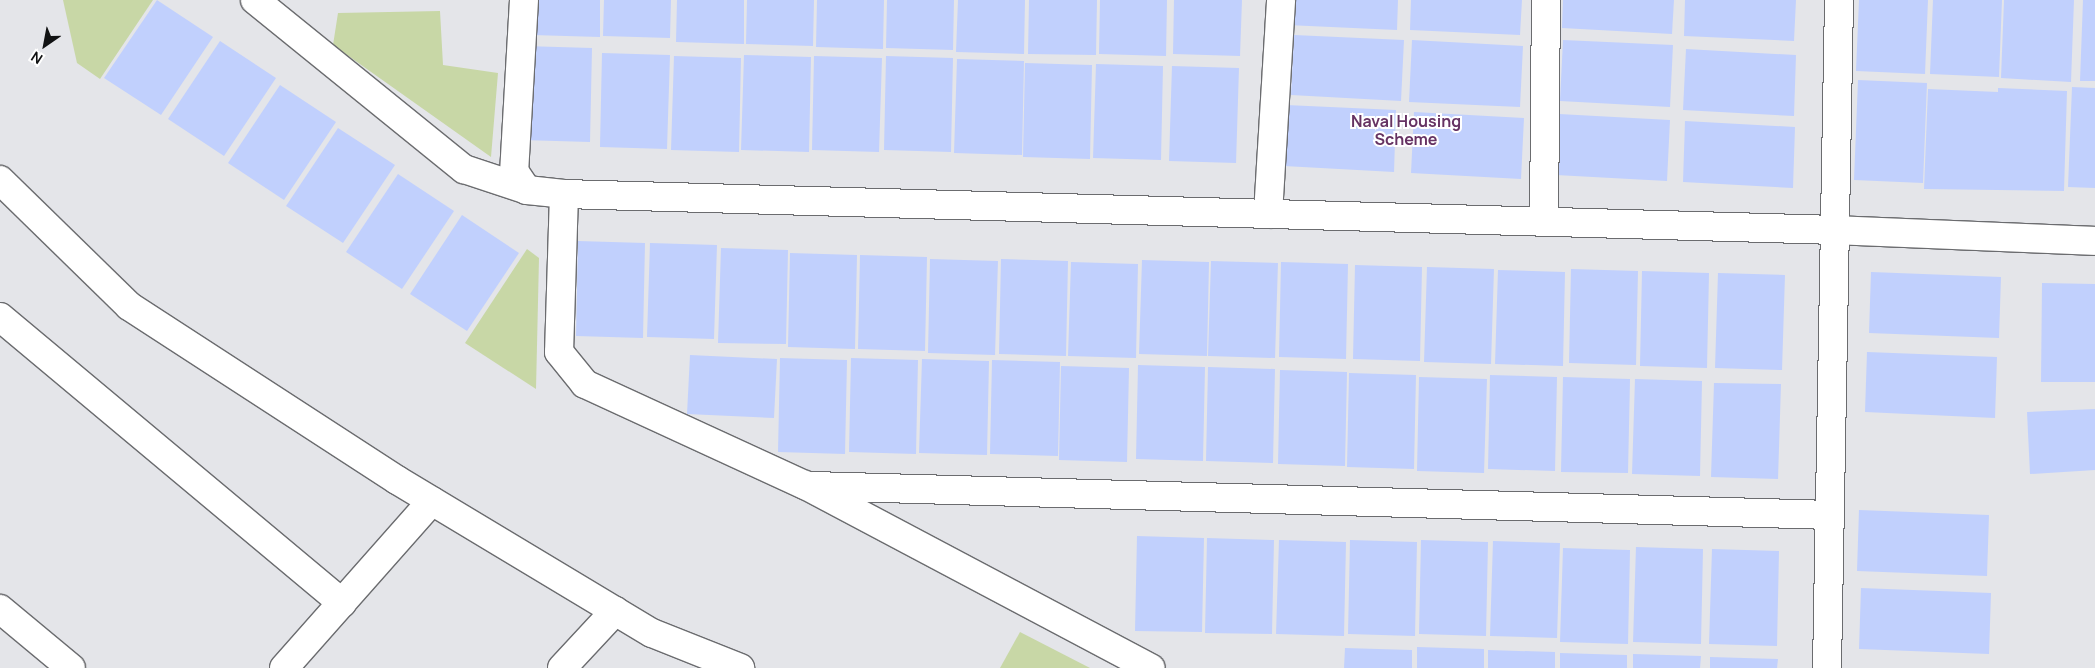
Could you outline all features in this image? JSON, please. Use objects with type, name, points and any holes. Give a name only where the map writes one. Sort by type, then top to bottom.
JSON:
[{"type":"street","points":[[255,0],[464,169],[527,190],[564,194],[1835,230],[2095,242]]},
{"type":"street","points":[[524,0],[514,171],[527,190]]},
{"type":"street","points":[[1268,214],[1281,0]]},
{"type":"street","points":[[1544,221],[1546,0]]},
{"type":"street","points":[[1826,668],[1839,0]]},
{"type":"street","points":[[0,180],[129,306],[432,501],[615,611],[652,632],[740,668]]},
{"type":"street","points":[[564,194],[559,352],[585,384],[805,485],[1150,668]]},
{"type":"street","points":[[0,317],[342,603]]},
{"type":"street","points":[[805,485],[1830,515]]},
{"type":"street","points":[[284,668],[432,501]]},
{"type":"street","points":[[0,609],[71,668]]},
{"type":"street","points":[[562,668],[615,611]]},
{"type":"green space","points":[[63,0],[153,0],[100,79],[77,63]]},
{"type":"green space","points":[[440,11],[443,65],[498,73],[491,157],[333,45],[338,13]]},
{"type":"green space","points":[[527,249],[539,258],[536,389],[465,343]]},
{"type":"green space","points":[[1020,632],[1090,668],[1000,668]]},
{"type":"building","points":[[157,0],[213,37],[161,115],[104,78]]},
{"type":"building","points":[[533,0],[600,0],[600,37],[532,35]]},
{"type":"building","points":[[604,0],[671,0],[670,38],[603,36]]},
{"type":"building","points":[[677,0],[744,0],[744,44],[676,42]]},
{"type":"building","points":[[747,0],[814,0],[813,46],[746,44]]},
{"type":"building","points":[[817,0],[884,0],[883,49],[816,47]]},
{"type":"building","points":[[887,0],[954,0],[953,50],[886,48]]},
{"type":"building","points":[[958,0],[1025,0],[1024,54],[956,52]]},
{"type":"building","points":[[1029,0],[1097,0],[1096,55],[1028,54]]},
{"type":"building","points":[[1100,0],[1167,0],[1166,56],[1099,54]]},
{"type":"building","points":[[1174,0],[1242,0],[1240,56],[1173,54]]},
{"type":"building","points":[[1288,0],[1398,0],[1397,30],[1287,25]]},
{"type":"building","points":[[1411,0],[1522,0],[1520,35],[1410,30]]},
{"type":"building","points":[[1563,0],[1674,0],[1672,34],[1562,28]]},
{"type":"building","points":[[1685,0],[1796,0],[1794,41],[1684,36]]},
{"type":"building","points":[[1859,0],[1928,0],[1925,74],[1856,71]]},
{"type":"building","points":[[1933,0],[2002,0],[1999,77],[1930,74]]},
{"type":"building","points":[[2004,0],[2074,0],[2071,82],[2001,78]]},
{"type":"building","points":[[2083,0],[2095,0],[2095,81],[2080,81]]},
{"type":"building","points":[[1294,35],[1404,40],[1401,101],[1291,95]]},
{"type":"building","points":[[1412,40],[1523,46],[1520,107],[1409,102]]},
{"type":"building","points":[[1563,40],[1673,45],[1670,107],[1560,101]]},
{"type":"building","points":[[220,41],[276,78],[224,156],[168,119]]},
{"type":"building","points":[[524,46],[592,48],[590,142],[522,140]]},
{"type":"building","points":[[1686,49],[1796,55],[1794,116],[1683,110]]},
{"type":"building","points":[[602,53],[670,55],[667,149],[600,147]]},
{"type":"building","points":[[744,55],[811,57],[809,152],[741,150]]},
{"type":"building","points":[[674,56],[741,58],[739,152],[671,150]]},
{"type":"building","points":[[814,56],[882,58],[879,152],[812,150]]},
{"type":"building","points":[[886,56],[953,58],[951,152],[884,150]]},
{"type":"building","points":[[957,59],[1024,61],[1022,155],[954,153]]},
{"type":"building","points":[[1025,63],[1092,65],[1090,159],[1023,157]]},
{"type":"building","points":[[1096,64],[1163,66],[1161,160],[1093,158]]},
{"type":"building","points":[[1172,66],[1239,68],[1236,163],[1169,161]]},
{"type":"building","points":[[1858,80],[1927,83],[1923,183],[1854,180]]},
{"type":"building","points":[[280,85],[336,122],[284,200],[228,163]]},
{"type":"building","points":[[2072,87],[2095,88],[2095,188],[2068,187]]},
{"type":"building","points":[[1998,88],[2067,91],[2064,191],[1924,189],[1928,89],[1998,92]]},
{"type":"building","points":[[1286,105],[1396,110],[1394,172],[1284,166]]},
{"type":"building","points":[[1414,112],[1524,118],[1521,179],[1411,173]]},
{"type":"building","points":[[1559,114],[1670,120],[1667,181],[1556,175]]},
{"type":"building","points":[[1685,121],[1795,127],[1793,188],[1683,182]]},
{"type":"building","points":[[338,128],[395,165],[343,243],[286,206]]},
{"type":"building","points":[[398,174],[454,211],[402,289],[346,252]]},
{"type":"building","points":[[462,215],[519,253],[467,331],[410,294]]},
{"type":"building","points":[[578,241],[645,243],[643,338],[576,336]]},
{"type":"building","points":[[650,243],[717,245],[714,339],[647,337]]},
{"type":"building","points":[[721,248],[788,250],[786,344],[718,343]]},
{"type":"building","points":[[790,253],[857,255],[855,349],[788,347]]},
{"type":"building","points":[[860,255],[927,257],[925,351],[858,349]]},
{"type":"building","points":[[930,259],[998,261],[995,355],[928,353]]},
{"type":"building","points":[[1001,259],[1068,261],[1066,356],[999,354]]},
{"type":"building","points":[[1142,260],[1209,262],[1207,356],[1139,354]]},
{"type":"building","points":[[1211,261],[1278,263],[1275,358],[1208,356]]},
{"type":"building","points":[[1071,262],[1138,264],[1136,358],[1068,356]]},
{"type":"building","points":[[1281,262],[1348,264],[1346,359],[1279,357]]},
{"type":"building","points":[[1355,265],[1422,267],[1420,361],[1353,359]]},
{"type":"building","points":[[1427,267],[1494,269],[1491,364],[1424,362]]},
{"type":"building","points":[[1571,269],[1638,271],[1636,365],[1569,363]]},
{"type":"building","points":[[1498,270],[1565,272],[1563,366],[1495,364]]},
{"type":"building","points":[[1642,271],[1709,273],[1707,368],[1640,366]]},
{"type":"building","points":[[1871,272],[2001,277],[1999,338],[1869,333]]},
{"type":"building","points":[[1718,273],[1785,275],[1782,370],[1715,368]]},
{"type":"building","points":[[2042,283],[2095,284],[2095,382],[2041,382]]},
{"type":"building","points":[[1867,352],[1997,357],[1995,418],[1865,412]]},
{"type":"building","points":[[690,355],[777,359],[774,418],[687,414]]},
{"type":"building","points":[[780,358],[847,360],[845,454],[778,452]]},
{"type":"building","points":[[851,358],[918,360],[916,454],[849,452]]},
{"type":"building","points":[[922,359],[989,361],[987,455],[919,453]]},
{"type":"building","points":[[992,360],[1060,362],[1058,456],[990,454]]},
{"type":"building","points":[[1138,365],[1205,367],[1203,461],[1136,459]]},
{"type":"building","points":[[1061,366],[1129,368],[1127,462],[1059,460]]},
{"type":"building","points":[[1208,367],[1275,369],[1273,463],[1206,461]]},
{"type":"building","points":[[1280,370],[1347,372],[1345,466],[1278,464]]},
{"type":"building","points":[[1349,373],[1416,375],[1414,469],[1347,467]]},
{"type":"building","points":[[1490,375],[1557,377],[1555,471],[1488,469]]},
{"type":"building","points":[[1419,377],[1487,379],[1484,473],[1417,471]]},
{"type":"building","points":[[1563,377],[1630,379],[1628,473],[1561,472]]},
{"type":"building","points":[[1635,379],[1702,381],[1700,476],[1632,474]]},
{"type":"building","points":[[1714,383],[1781,384],[1778,479],[1711,477]]},
{"type":"building","points":[[2095,409],[2095,470],[2030,474],[2027,412]]},
{"type":"building","points":[[1859,510],[1989,515],[1987,576],[1857,571]]},
{"type":"building","points":[[1137,536],[1204,538],[1202,632],[1135,631]]},
{"type":"building","points":[[1207,538],[1274,540],[1272,634],[1205,633]]},
{"type":"building","points":[[1279,540],[1346,542],[1344,636],[1276,634]]},
{"type":"building","points":[[1350,540],[1417,542],[1415,636],[1348,634]]},
{"type":"building","points":[[1421,540],[1488,542],[1486,636],[1419,634]]},
{"type":"building","points":[[1493,541],[1560,543],[1557,638],[1490,636]]},
{"type":"building","points":[[1636,547],[1703,549],[1701,644],[1633,642]]},
{"type":"building","points":[[1563,548],[1630,550],[1628,644],[1560,642]]},
{"type":"building","points":[[1712,549],[1779,551],[1777,646],[1709,644]]},
{"type":"building","points":[[1861,588],[1991,593],[1989,654],[1859,649]]},
{"type":"building","points":[[1417,647],[1484,649],[1484,668],[1417,668]]},
{"type":"building","points":[[1345,648],[1412,650],[1412,668],[1344,668]]},
{"type":"building","points":[[1488,650],[1555,652],[1555,668],[1488,668]]},
{"type":"building","points":[[1560,653],[1627,655],[1627,668],[1560,668]]},
{"type":"building","points":[[1633,654],[1701,656],[1700,668],[1633,668]]},
{"type":"building","points":[[1710,657],[1778,659],[1777,668],[1710,668]]},
{"type":"district","name":"Naval Housing Scheme","points":[[1406,130]]}]
